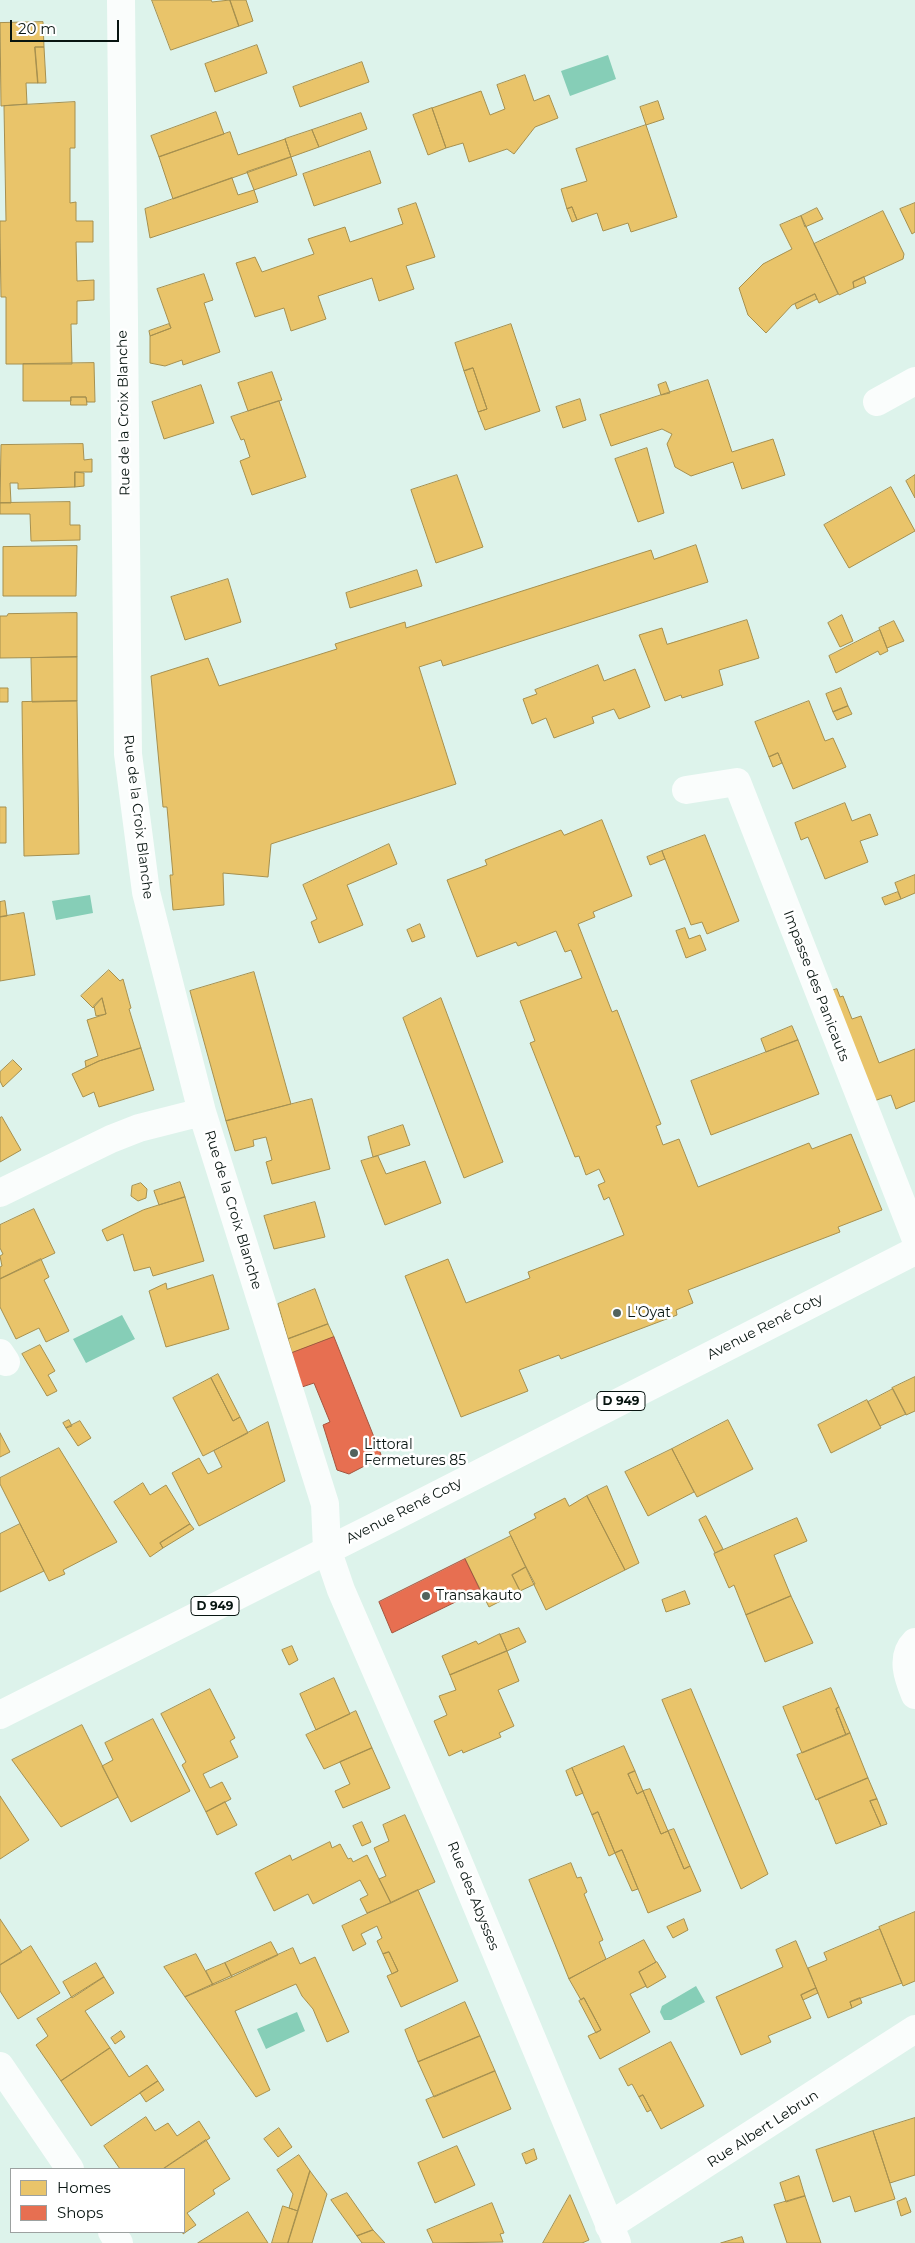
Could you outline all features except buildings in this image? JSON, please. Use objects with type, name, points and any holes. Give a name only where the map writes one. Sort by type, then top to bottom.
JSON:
[{"type":"street","name":"Rue de la Croix Blanche","points":[[121,0],[128,754],[146,892],[202,1112],[325,1504],[327,1549]]},
{"type":"street","points":[[877,402],[915,381]]},
{"type":"street","name":"Impasse des Panicauts","points":[[686,790],[737,782],[915,1236]]},
{"type":"street","points":[[0,1193],[111,1139],[139,1128],[202,1112]]},
{"type":"street","name":"Avenue René Coty","points":[[0,1715],[382,1523],[915,1250]]},
{"type":"street","name":"Rue des Abysses","points":[[327,1549],[341,1590],[446,1832],[613,2235]]},
{"type":"street","points":[[915,1642],[909,1648],[906,1673],[915,1695]]},
{"type":"street","name":"Rue Albert Lebrun","points":[[613,2235],[915,2029]]},
{"type":"street","points":[[0,2066],[69,2168]]},
{"type":"shaded area","points":[[608,55],[616,79],[570,96],[561,71]]},
{"type":"shaded area","points":[[90,895],[93,913],[56,920],[52,901]]},
{"type":"shaded area","points":[[122,1315],[135,1339],[86,1363],[73,1339]]},
{"type":"shaded area","points":[[696,1986],[705,2002],[671,2020],[664,2020],[660,2012],[662,2006]]},
{"type":"shaded area","points":[[297,2012],[305,2031],[266,2049],[257,2029]]},
{"type":"place","name":"L'Oyat","points":[[617,1313]]},
{"type":"place","name":"Littoral Fermetures 85","points":[[354,1453]]},
{"type":"place","name":"Transakauto","points":[[426,1596]]}]
